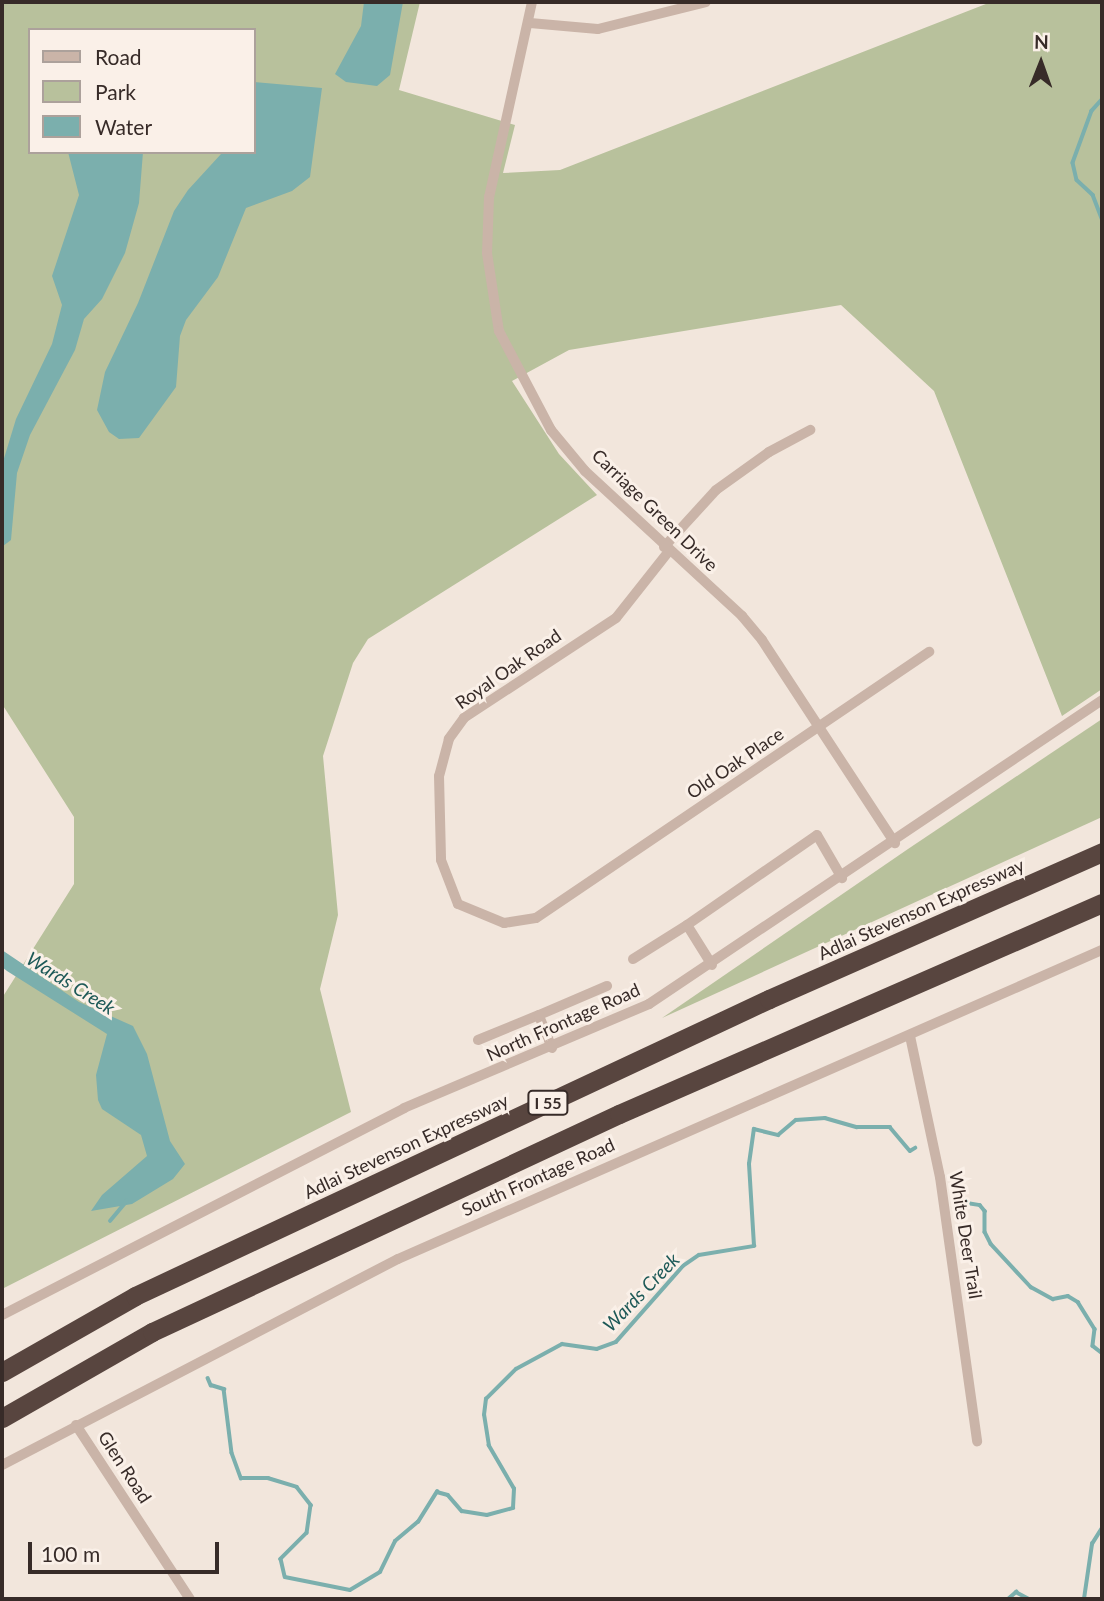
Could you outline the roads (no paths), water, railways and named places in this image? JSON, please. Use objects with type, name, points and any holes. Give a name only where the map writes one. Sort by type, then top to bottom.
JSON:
[{"type":"highway","name":"Adlai Stevenson Expressway","points":[[2,1372],[135,1296],[769,999],[1102,852]]},
{"type":"highway","name":"I 55","points":[[2,1418],[177,1320],[619,1114],[1102,903]]},
{"type":"street","name":"Carriage Green Drive","points":[[533,2],[489,197],[487,253],[499,331],[551,430],[585,471],[748,624],[819,726],[895,843]]},
{"type":"street","points":[[530,23],[598,29],[706,2]]},
{"type":"street","name":"Royal Oak Road","points":[[560,904],[513,924],[488,920],[458,904],[441,860],[441,760],[464,718],[616,618],[666,549],[716,490],[769,452],[810,430]]},
{"type":"street","name":"Old Oak Place","points":[[560,904],[929,652]]},
{"type":"street","name":"North Frontage Road","points":[[2,1315],[404,1108],[552,1048],[649,1004],[895,843],[1102,700]]},
{"type":"street","points":[[633,959],[817,835],[842,878]]},
{"type":"street","points":[[687,925],[712,965]]},
{"type":"street","name":"South Frontage Road","points":[[2,1465],[398,1259],[1102,950]]},
{"type":"street","points":[[478,1040],[607,986]]},
{"type":"street","points":[[539,1015],[552,1048]]},
{"type":"street","name":"White Deer Trail","points":[[910,1036],[940,1177],[977,1441]]},
{"type":"street","name":"Glen Road","points":[[76,1426],[190,1599]]},
{"type":"water","points":[[364,2],[403,2],[390,75],[377,86],[346,82],[335,74],[361,26]]},
{"type":"water","points":[[256,82],[322,88],[310,177],[292,191],[246,208],[218,277],[186,320],[180,336],[176,387],[139,438],[119,439],[109,432],[97,410],[105,372],[138,303],[174,211],[188,190],[221,154],[256,154]]},
{"type":"water","points":[[69,154],[143,154],[139,203],[125,253],[102,299],[84,319],[75,350],[30,435],[17,473],[11,540],[3,546],[2,465],[16,419],[52,344],[62,305],[52,276],[79,195]]},
{"type":"water","points":[[2,950],[79,1002],[133,1026],[147,1054],[170,1141],[185,1164],[173,1179],[132,1204],[91,1211],[102,1195],[147,1156],[141,1135],[102,1109],[98,1100],[96,1075],[107,1034],[2,967]]},
{"type":"waterway","points":[[1102,100],[1092,111],[1073,163],[1077,180],[1093,195],[1102,219]]},
{"type":"waterway","name":"Wards Creek","points":[[208,1378],[211,1385],[224,1389],[232,1453],[241,1478],[268,1478],[297,1487],[311,1505],[307,1533],[281,1559],[285,1577],[350,1590],[380,1572],[395,1541],[418,1522],[437,1492],[448,1495],[462,1511],[487,1515],[513,1508],[514,1489],[489,1446],[484,1415],[486,1399],[516,1369],[562,1344],[597,1349],[616,1342],[683,1266],[699,1255],[754,1246],[749,1164],[754,1129],[778,1135],[796,1120],[825,1118],[857,1127],[890,1127],[910,1151],[915,1148]]},
{"type":"waterway","name":"Wards Creek","points":[[958,1189],[967,1203],[980,1205],[985,1211],[985,1232],[991,1244],[1031,1287],[1053,1299],[1068,1296],[1078,1302],[1095,1329],[1093,1346],[1102,1353]]},
{"type":"waterway","name":"Wards Creek","points":[[110,1221],[127,1201]]},
{"type":"waterway","points":[[1084,1599],[1092,1544],[1102,1528]]},
{"type":"waterway","points":[[1008,1599],[1016,1592],[1029,1599]]}]
